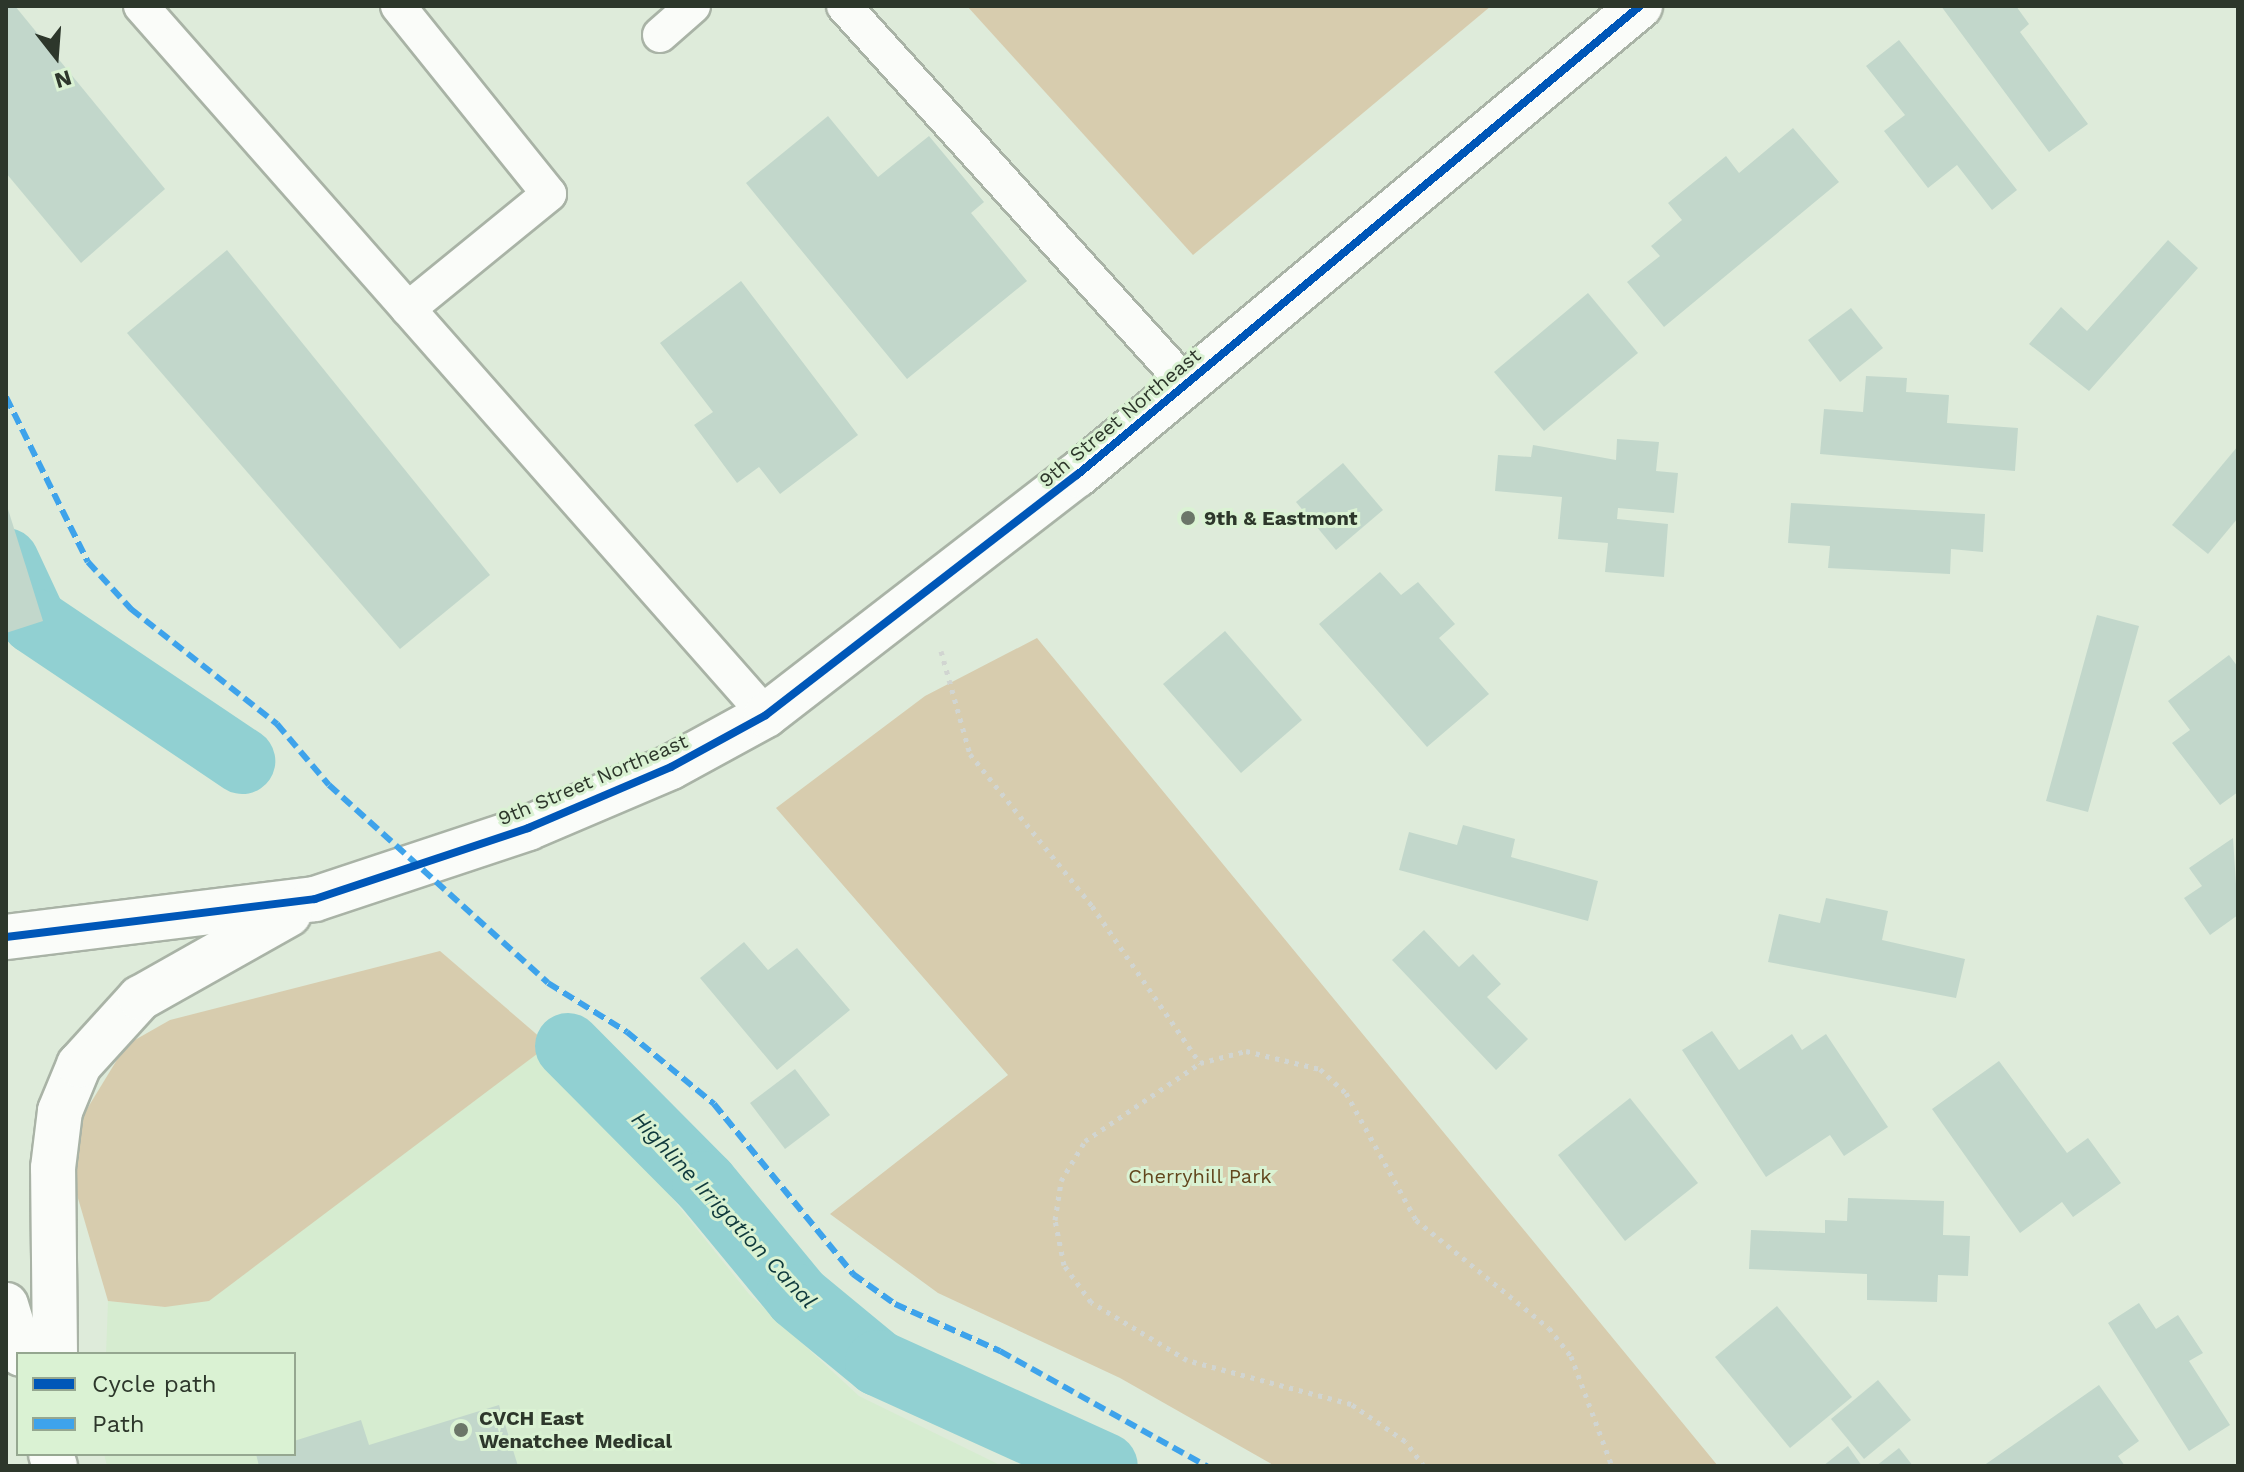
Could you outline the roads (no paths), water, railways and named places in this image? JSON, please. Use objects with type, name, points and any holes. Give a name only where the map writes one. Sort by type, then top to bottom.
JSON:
[{"type":"main road","name":"9th Street Northeast","points":[[315,899],[528,828],[671,767],[766,715],[920,602],[1640,6]]},
{"type":"main road","points":[[6,937],[315,899]]},
{"type":"main road","points":[[55,1352],[53,1168],[60,1111],[79,1065],[140,998],[315,899]]},
{"type":"main road","points":[[6,1305],[20,1352]]},
{"type":"lane","points":[[141,6],[766,715]]},
{"type":"lane","points":[[398,6],[549,194],[408,309]]},
{"type":"lane","points":[[660,35],[693,6]]},
{"type":"lane","points":[[844,6],[1186,384]]},
{"type":"waterway","name":"Highline Irrigation Canal","points":[[6,561],[34,621],[242,761]]},
{"type":"waterway","name":"Highline Irrigation Canal","points":[[568,1046],[705,1184],[798,1297],[878,1363],[1105,1466]]},
{"type":"place","name":"9th & Eastmont","points":[[1188,518]]},
{"type":"place","name":"CVCH East Wenatchee Medical","points":[[461,1430]]},
{"type":"park label","name":"Cherryhill Park","points":[[1200,1176]]}]
